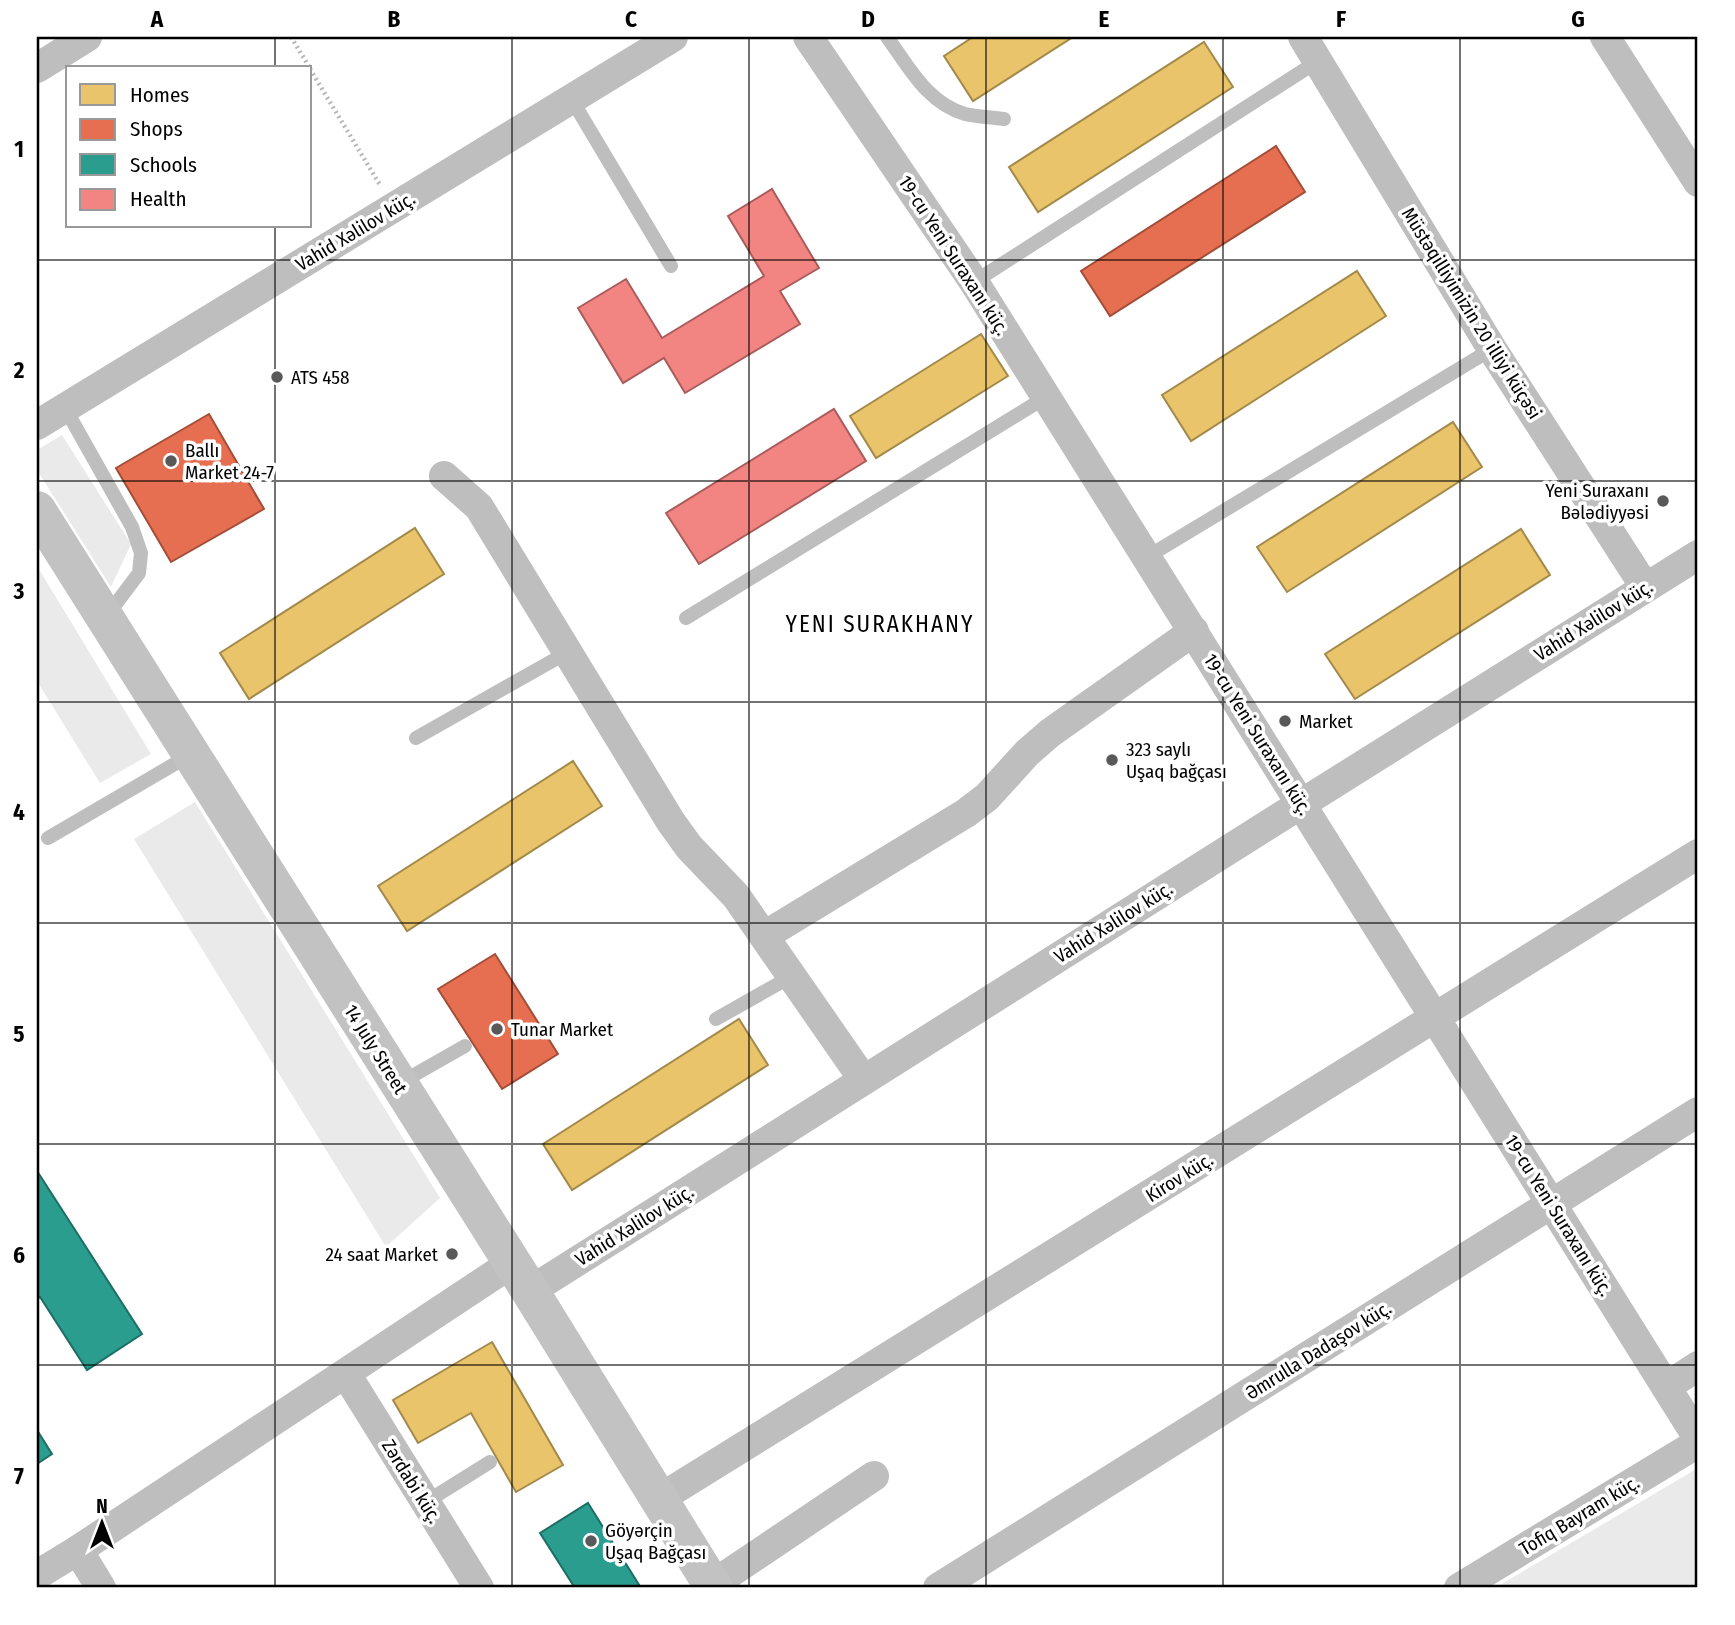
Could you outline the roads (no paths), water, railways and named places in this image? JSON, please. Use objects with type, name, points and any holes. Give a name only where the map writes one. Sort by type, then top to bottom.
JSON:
[{"type":"street","points":[[37,68],[87,37]]},
{"type":"street","name":"Vahid Xəlilov küç.","points":[[37,425],[673,37]]},
{"type":"street","name":"19-cu Yeni Suraxanı küç.","points":[[808,37],[974,282],[1698,1440]]},
{"type":"street","points":[[1605,37],[1698,182]]},
{"type":"street","name":"Müstəqilliyimizin 20 illiyi küçəsi","points":[[1310,49],[1492,349],[1646,587]]},
{"type":"street","points":[[444,476],[479,507],[671,822],[689,847],[736,897],[863,1079]]},
{"type":"street","name":"14 July Street","points":[[37,510],[713,1586]]},
{"type":"street","name":"Vahid Xəlilov küç.","points":[[37,1575],[346,1374],[521,1277],[863,1079],[1646,587],[1698,557]]},
{"type":"street","points":[[764,936],[966,813],[987,797],[1027,753],[1050,733],[1194,631]]},
{"type":"street","name":"Kirov küç.","points":[[659,1499],[1698,854]]},
{"type":"street","name":"Əmrulla Dadaşov küç.","points":[[937,1588],[1698,1112]]},
{"type":"street","points":[[1666,1387],[1698,1366]]},
{"type":"street","name":"Zərdabi küç.","points":[[346,1374],[479,1588]]},
{"type":"street","name":"Tofiq Bayram küç.","points":[[1459,1588],[1698,1440]]},
{"type":"street","points":[[713,1586],[874,1476]]},
{"type":"street","points":[[78,1550],[101,1588]]},
{"type":"lane","points":[[887,37],[927,92],[942,105],[966,114],[1004,118]]},
{"type":"lane","points":[[974,282],[1310,49]]},
{"type":"lane","points":[[572,100],[671,266]]},
{"type":"lane","points":[[1147,557],[1492,349]]},
{"type":"lane","points":[[686,618],[1046,397]]},
{"type":"lane","points":[[65,408],[132,527],[141,553],[139,573],[105,619]]},
{"type":"lane","points":[[416,738],[568,652]]},
{"type":"lane","points":[[48,838],[191,755]]},
{"type":"lane","points":[[716,1020],[792,976]]},
{"type":"lane","points":[[399,1084],[465,1046]]},
{"type":"lane","points":[[426,1502],[490,1462]]},
{"type":"place","name":"ATS 458","points":[[277,377]]},
{"type":"place","name":"Ballı Market 24-7","points":[[171,461]]},
{"type":"place","name":"Yeni Suraxanı Bələdiyyəsi","points":[[1663,501]]},
{"type":"place","name":"Market","points":[[1285,721]]},
{"type":"place","name":"323 saylı Uşaq bağçası","points":[[1112,760]]},
{"type":"place","name":"Tunar Market","points":[[497,1029]]},
{"type":"place","name":"24 saat Market","points":[[452,1254]]},
{"type":"place","name":"Göyərçin Uşaq Bağçası","points":[[591,1541]]},
{"type":"district","name":"YENI SURAKHANY","points":[[880,624]]}]
